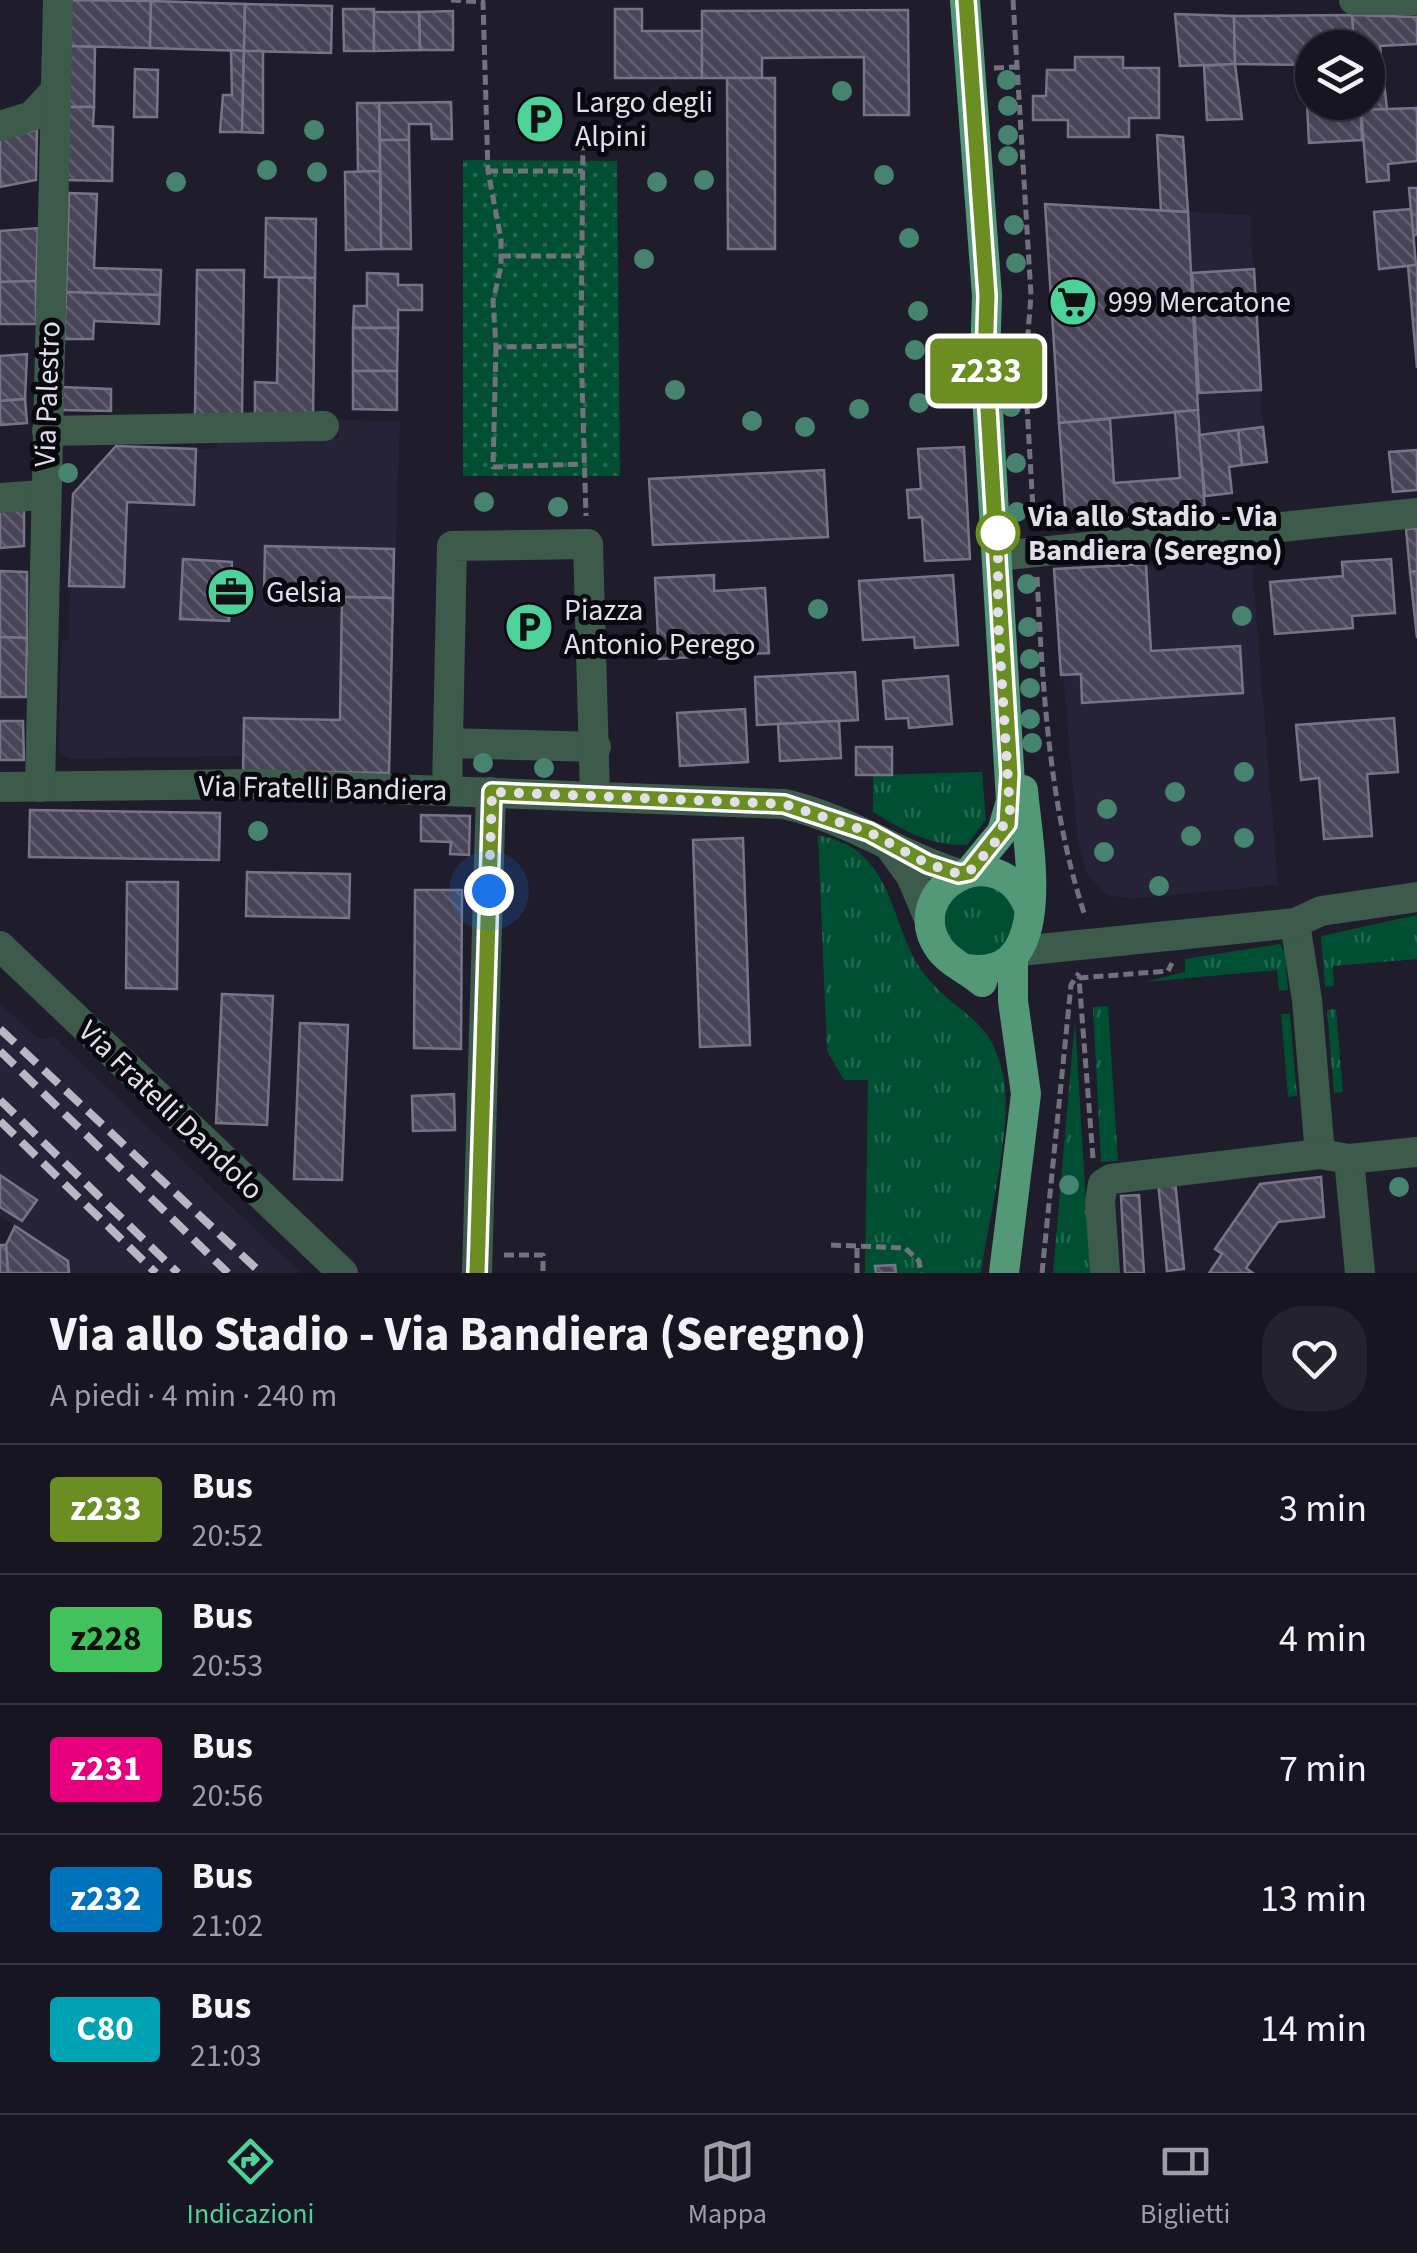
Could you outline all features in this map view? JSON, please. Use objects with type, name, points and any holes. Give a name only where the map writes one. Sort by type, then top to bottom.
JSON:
[{"type":"main road","points":[[966,0],[987,296],[985,360],[1001,598],[1019,746],[1030,913],[1016,954],[1016,1022],[1025,1113],[1004,1273]]},
{"type":"main road","points":[[1001,598],[998,619],[1010,812],[994,844],[938,894],[930,921],[940,950],[967,968],[1016,1022]]},
{"type":"main road","points":[[964,873],[990,871],[1010,880],[1030,913]]},
{"type":"main road","points":[[967,968],[996,968],[1016,954]]},
{"type":"street","name":"Via Palestro","points":[[40,787],[58,0]]},
{"type":"street","points":[[1354,0],[1417,0]]},
{"type":"street","points":[[0,126],[32,116],[56,90]]},
{"type":"street","points":[[47,431],[324,426]]},
{"type":"street","points":[[0,498],[44,494]]},
{"type":"street","points":[[999,556],[1417,514]]},
{"type":"street","points":[[447,790],[452,546],[588,544],[595,795]]},
{"type":"street","points":[[448,742],[596,747]]},
{"type":"street","name":"Via Fratelli Bandiera","points":[[0,787],[260,784],[784,804],[818,812],[928,864],[964,873]]},
{"type":"street","points":[[484,1264],[492,792]]},
{"type":"street","name":"Via Fratelli Bandiera","points":[[880,839],[911,876],[930,921]]},
{"type":"street","points":[[1030,913],[1052,932],[1088,935],[1295,923],[1321,911],[1417,897]]},
{"type":"street","points":[[1295,923],[1334,1156],[1360,1273]]},
{"type":"street","points":[[1016,954],[1088,935]]},
{"type":"street","name":"Via Fratelli Dandolo","points":[[0,947],[343,1273]]},
{"type":"street","points":[[1105,1273],[1100,1202],[1103,1184],[1119,1176],[1417,1152]]},
{"type":"path","points":[[451,0],[483,2],[488,171],[500,220],[502,256],[493,300],[493,466],[583,464]]},
{"type":"path","points":[[1012,0],[1031,294],[1025,372],[1048,551],[1049,750],[1066,863],[1088,935]]},
{"type":"path","points":[[583,134],[581,346],[588,544]]},
{"type":"path","points":[[488,171],[583,170]]},
{"type":"path","points":[[502,256],[582,256]]},
{"type":"path","points":[[496,347],[581,346]]},
{"type":"path","points":[[1042,1273],[1071,985],[1079,978],[1168,971],[1171,951]]},
{"type":"path","points":[[1079,978],[1092,1155],[1103,1184]]},
{"type":"path","points":[[831,1245],[905,1248],[919,1261],[921,1273]]},
{"type":"path","points":[[857,1246],[857,1273]]},
{"type":"path","points":[[484,1264],[543,1255],[543,1273]]},
{"type":"shaded area","points":[[1045,204],[1250,215],[1263,427],[1199,435],[1205,512],[1066,521]]},
{"type":"shaded area","name":"Gelsia","points":[[338,420],[400,421],[389,773],[243,771],[242,756],[69,759],[58,751],[62,640],[69,640],[73,494],[116,446],[196,449],[217,448],[217,438],[339,438]]},
{"type":"shaded area","points":[[1252,562],[1278,885],[1131,899],[1107,895],[1086,873],[1077,835],[1054,569]]},
{"type":"shaded area","points":[[0,1004],[39,1039],[54,1037],[301,1273],[8,1273],[6,1245],[15,1226],[0,1216]]},
{"type":"green space","points":[[463,160],[617,161],[620,476],[463,476]]},
{"type":"green space","points":[[982,772],[986,820],[967,845],[929,840],[873,812],[873,775]]},
{"type":"green space","points":[[818,835],[850,846],[869,862],[883,883],[920,967],[983,1030],[998,1056],[1006,1095],[1005,1119],[981,1273],[865,1273],[868,1080],[844,1080],[827,1051]]},
{"type":"green space","points":[[980,883],[1006,894],[1017,920],[1006,946],[980,957],[954,946],[943,920],[954,894]]},
{"type":"green space","points":[[1417,915],[1417,959],[1333,966],[1334,986],[1325,987],[1321,936]]},
{"type":"green space","points":[[1280,944],[1285,953],[1288,990],[1279,991],[1277,970],[1144,982],[1185,972],[1185,959]]},
{"type":"green space","points":[[1108,1006],[1118,1161],[1101,1162],[1093,1007]]},
{"type":"green space","points":[[1336,1009],[1343,1092],[1334,1093],[1327,1010]]},
{"type":"green space","points":[[1281,1014],[1290,1014],[1297,1096],[1288,1097]]},
{"type":"green space","points":[[1075,1020],[1090,1273],[1053,1273]]},
{"type":"building","points":[[70,0],[151,1],[150,48],[68,46]]},
{"type":"building","points":[[151,1],[245,4],[244,51],[150,48]]},
{"type":"building","points":[[245,4],[332,6],[331,53],[244,51]]},
{"type":"building","points":[[343,9],[374,9],[374,51],[344,51]]},
{"type":"building","points":[[615,9],[642,9],[642,31],[702,31],[702,78],[615,78]]},
{"type":"building","points":[[908,10],[909,115],[864,115],[864,57],[762,58],[762,78],[702,78],[702,11]]},
{"type":"building","points":[[453,11],[453,50],[420,50],[419,12]]},
{"type":"building","points":[[374,12],[419,12],[420,50],[374,51]]},
{"type":"building","points":[[1175,14],[1234,16],[1235,64],[1180,66]]},
{"type":"building","points":[[1352,15],[1417,17],[1417,44],[1385,46],[1385,30],[1353,30]]},
{"type":"building","points":[[1352,15],[1353,30],[1295,30],[1295,65],[1235,64],[1234,16]]},
{"type":"building","points":[[68,46],[95,47],[94,107],[66,107]]},
{"type":"building","points":[[231,50],[244,51],[242,132],[220,132],[223,95],[232,95]]},
{"type":"building","points":[[244,51],[263,51],[263,133],[242,132]]},
{"type":"building","points":[[1075,57],[1123,57],[1123,68],[1159,68],[1159,118],[1129,118],[1129,137],[1068,137],[1068,120],[1033,120],[1033,96],[1046,96],[1047,70],[1075,70]]},
{"type":"building","points":[[1235,64],[1242,119],[1207,120],[1204,66]]},
{"type":"building","points":[[135,69],[158,70],[157,117],[134,117]]},
{"type":"building","points":[[727,78],[775,78],[775,249],[728,249]]},
{"type":"building","points":[[451,102],[452,139],[432,139],[431,124],[409,124],[409,140],[380,140],[379,103]]},
{"type":"building","points":[[357,103],[379,103],[380,171],[358,172]]},
{"type":"building","points":[[66,107],[94,107],[93,126],[113,127],[112,181],[64,180]]},
{"type":"building","points":[[1417,108],[1417,161],[1388,164],[1389,180],[1367,182],[1362,120],[1385,120],[1385,109]]},
{"type":"building","points":[[1308,120],[1361,120],[1362,140],[1309,143]]},
{"type":"building","points":[[37,130],[36,180],[0,187],[0,138]]},
{"type":"building","points":[[1157,135],[1183,137],[1188,212],[1161,211]]},
{"type":"building","points":[[380,140],[409,140],[411,249],[381,249]]},
{"type":"building","points":[[380,171],[381,249],[346,250],[345,172]]},
{"type":"building","points":[[1409,188],[1417,188],[1417,235],[1413,235]]},
{"type":"building","points":[[69,193],[97,194],[94,268],[161,270],[160,295],[66,292]]},
{"type":"building","points":[[1045,204],[1188,212],[1198,410],[1059,423]]},
{"type":"building","points":[[1411,209],[1416,265],[1379,269],[1374,212]]},
{"type":"building","points":[[266,218],[316,219],[315,278],[265,277]]},
{"type":"building","points":[[38,228],[36,281],[0,282],[0,231]]},
{"type":"building","points":[[1417,265],[1417,368],[1408,266]]},
{"type":"building","points":[[1254,269],[1261,390],[1199,393],[1192,273]]},
{"type":"building","points":[[197,270],[244,270],[242,416],[195,416]]},
{"type":"building","points":[[367,273],[398,274],[398,285],[422,285],[422,310],[398,310],[398,328],[353,328],[354,306],[367,306]]},
{"type":"building","points":[[279,277],[315,278],[313,416],[255,416],[255,382],[277,383]]},
{"type":"building","points":[[36,281],[36,324],[0,324],[0,282]]},
{"type":"building","points":[[66,292],[160,295],[159,324],[94,321],[93,339],[64,339]]},
{"type":"building","points":[[353,328],[398,328],[397,371],[353,371]]},
{"type":"building","points":[[27,354],[25,399],[0,401],[0,356]]},
{"type":"building","points":[[353,371],[397,371],[397,410],[353,409]]},
{"type":"building","points":[[62,387],[111,389],[111,411],[62,410]]},
{"type":"building","points":[[25,399],[27,423],[0,425],[0,401]]},
{"type":"building","points":[[1198,410],[1205,512],[1066,521],[1059,423],[1110,419],[1114,483],[1180,478],[1175,412]]},
{"type":"building","points":[[1263,427],[1267,462],[1242,465],[1238,430]]},
{"type":"building","points":[[1238,430],[1242,465],[1229,467],[1232,493],[1205,496],[1199,435]]},
{"type":"building","points":[[116,446],[196,449],[194,505],[127,502],[124,587],[69,586],[73,494]]},
{"type":"building","points":[[964,447],[970,559],[925,561],[922,517],[909,518],[907,490],[921,489],[918,449]]},
{"type":"building","points":[[1417,450],[1417,490],[1393,492],[1389,452]]},
{"type":"building","points":[[824,470],[828,537],[653,545],[649,479]]},
{"type":"building","points":[[24,505],[24,546],[0,548],[0,507]]},
{"type":"building","points":[[1417,528],[1417,571],[1410,572],[1406,529]]},
{"type":"building","points":[[265,546],[394,549],[393,598],[264,595]]},
{"type":"building","points":[[183,559],[232,562],[229,621],[180,619]]},
{"type":"building","points":[[1391,559],[1395,613],[1352,616],[1353,628],[1275,634],[1270,582],[1343,576],[1342,562]]},
{"type":"building","points":[[1146,564],[1151,651],[1240,646],[1243,693],[1082,703],[1081,674],[1061,675],[1054,569]]},
{"type":"building","points":[[0,571],[27,572],[27,638],[0,637]]},
{"type":"building","points":[[1417,571],[1417,638],[1410,572]]},
{"type":"building","points":[[714,575],[714,591],[765,588],[769,653],[659,659],[655,578]]},
{"type":"building","points":[[953,575],[958,645],[915,648],[914,637],[863,640],[859,581]]},
{"type":"building","points":[[342,597],[393,598],[389,773],[243,771],[244,718],[340,720]]},
{"type":"building","points":[[0,637],[27,638],[26,697],[0,697]]},
{"type":"building","points":[[855,672],[858,720],[757,725],[755,677]]},
{"type":"building","points":[[948,676],[952,724],[909,728],[908,718],[886,719],[883,681]]},
{"type":"building","points":[[745,709],[748,762],[680,766],[677,713]]},
{"type":"building","points":[[1394,718],[1398,772],[1367,774],[1372,836],[1324,839],[1319,778],[1301,780],[1296,725]]},
{"type":"building","points":[[0,721],[23,721],[24,760],[0,760]]},
{"type":"building","points":[[839,721],[841,758],[780,761],[778,724]]},
{"type":"building","points":[[856,747],[892,747],[892,775],[856,775]]},
{"type":"building","points":[[30,810],[220,813],[219,860],[29,857]]},
{"type":"building","points":[[421,815],[470,816],[469,855],[450,854],[451,842],[421,841]]},
{"type":"building","points":[[743,838],[750,1045],[700,1047],[693,840]]},
{"type":"building","points":[[247,872],[350,874],[349,918],[246,916]]},
{"type":"building","points":[[127,882],[178,882],[177,989],[126,988]]},
{"type":"building","points":[[415,890],[462,890],[461,1049],[414,1048]]},
{"type":"building","points":[[222,994],[273,996],[267,1125],[216,1123]]},
{"type":"building","points":[[300,1023],[348,1025],[342,1180],[294,1179]]},
{"type":"building","points":[[454,1094],[455,1130],[413,1131],[412,1096]]},
{"type":"building","points":[[0,1175],[37,1200],[22,1221],[0,1207]]},
{"type":"building","points":[[1321,1177],[1324,1217],[1278,1222],[1246,1268],[1253,1273],[1209,1273],[1222,1254],[1215,1249],[1260,1184]]},
{"type":"building","points":[[1175,1181],[1184,1269],[1167,1271],[1158,1182]]},
{"type":"building","points":[[1139,1195],[1144,1273],[1125,1273],[1121,1196]]},
{"type":"building","points":[[15,1226],[68,1261],[69,1273],[8,1273],[6,1245]]},
{"type":"building","points":[[0,1245],[6,1245],[8,1273],[0,1273]]},
{"type":"building","points":[[895,1265],[896,1273],[876,1273],[875,1266]]},
{"type":"railway","points":[[0,1029],[261,1273]]},
{"type":"railway","points":[[0,1051],[228,1273]]},
{"type":"railway","points":[[0,1100],[178,1273]]},
{"type":"railway","points":[[0,1121],[156,1273]]},
{"type":"bus line","name":"z233","points":[[477,1273],[492,792],[784,804],[818,812],[869,832],[928,864],[959,874],[969,872],[1007,824],[1010,774],[985,360],[987,296],[966,0]]},
{"type":"place","name":"Largo degli Alpini","points":[[540,119]]},
{"type":"place","name":"999 Mercatone","points":[[1073,302]]},
{"type":"place","name":"Via allo Stadio - Via Bandiera (Seregno)","points":[[998,533]]},
{"type":"place","name":"Gelsia","points":[[231,592]]},
{"type":"place","name":"Piazza Antonio Perego","points":[[529,627]]},
{"type":"route","points":[[489,891],[492,792],[784,804],[818,812],[869,832],[928,864],[959,874],[969,872],[1007,824],[1011,801],[998,619],[998,533]]}]
